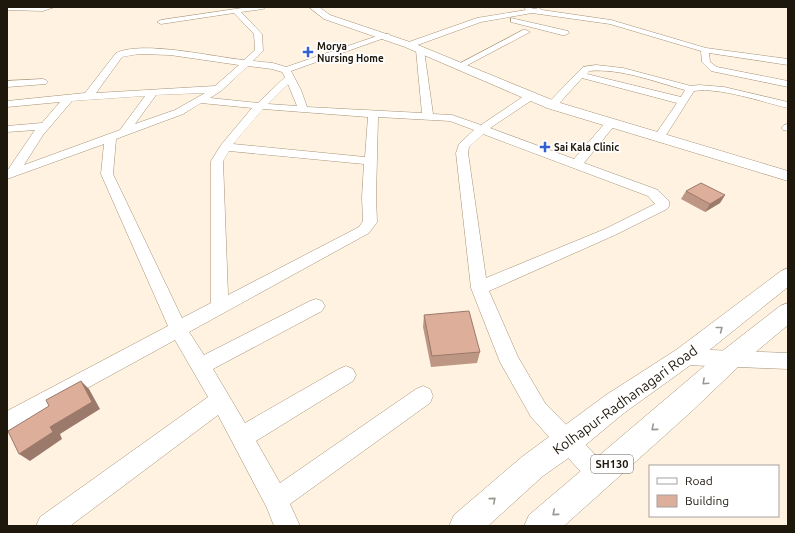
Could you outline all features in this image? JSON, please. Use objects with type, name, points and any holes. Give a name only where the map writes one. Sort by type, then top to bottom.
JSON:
[{"type":"main road","points":[[313,7],[327,17],[386,36],[552,105],[610,124],[788,176]]},
{"type":"main road","name":"Kolhapur-Radhanagari Road","points":[[464,526],[533,466],[567,442],[615,404],[684,357],[788,276]]},
{"type":"main road","name":"SH130","points":[[540,526],[600,475],[730,359],[788,312]]},
{"type":"street","points":[[7,8],[43,9],[52,7]]},
{"type":"street","points":[[161,22],[263,7]]},
{"type":"street","points":[[428,116],[415,48],[480,20],[529,9],[559,7]]},
{"type":"street","points":[[529,9],[611,22],[705,50],[788,62]]},
{"type":"street","points":[[9,174],[179,112],[218,89],[259,51],[258,34],[236,11]]},
{"type":"street","points":[[499,16],[565,33]]},
{"type":"street","points":[[459,66],[526,32]]},
{"type":"street","points":[[220,307],[217,161],[225,147],[288,73],[386,36]]},
{"type":"street","points":[[705,50],[704,61],[714,69],[788,84]]},
{"type":"street","points":[[88,96],[118,55],[123,53],[166,51],[216,60],[273,66],[288,73],[303,110]]},
{"type":"street","points":[[552,105],[586,69],[598,66],[691,89],[696,87],[707,87],[788,105]]},
{"type":"street","points":[[581,75],[683,101]]},
{"type":"street","points":[[7,84],[43,82]]},
{"type":"street","points":[[7,104],[88,96],[218,89]]},
{"type":"street","points":[[659,138],[691,89]]},
{"type":"street","points":[[153,92],[117,135],[107,174],[178,329],[221,400],[276,500],[287,526]]},
{"type":"street","points":[[531,96],[482,129],[463,146],[462,152],[479,288],[510,362],[538,410],[600,475]]},
{"type":"street","points":[[9,174],[69,98]]},
{"type":"street","points":[[199,100],[259,107],[452,118],[654,193],[662,200],[662,206],[610,232],[479,288]]},
{"type":"street","points":[[7,422],[364,230],[370,222],[369,197],[373,114]]},
{"type":"street","points":[[576,164],[610,124]]},
{"type":"street","points":[[7,129],[46,126]]},
{"type":"street","points":[[225,147],[371,160]]},
{"type":"street","points":[[201,366],[316,306]]},
{"type":"street","points":[[684,357],[788,361]]},
{"type":"street","points":[[242,438],[346,375]]},
{"type":"street","points":[[276,500],[423,396]]},
{"type":"street","points":[[51,525],[221,400]]},
{"type":"building","points":[[701,183],[725,195],[710,204],[686,191]]},
{"type":"building","points":[[469,311],[480,352],[432,356],[424,315]]},
{"type":"building","points":[[81,381],[92,402],[50,427],[53,432],[19,454],[8,431],[49,406],[46,400]]},
{"type":"place","name":"Morya Nursing Home","points":[[308,52]]},
{"type":"place","name":"Sai Kala Clinic","points":[[545,147]]}]
